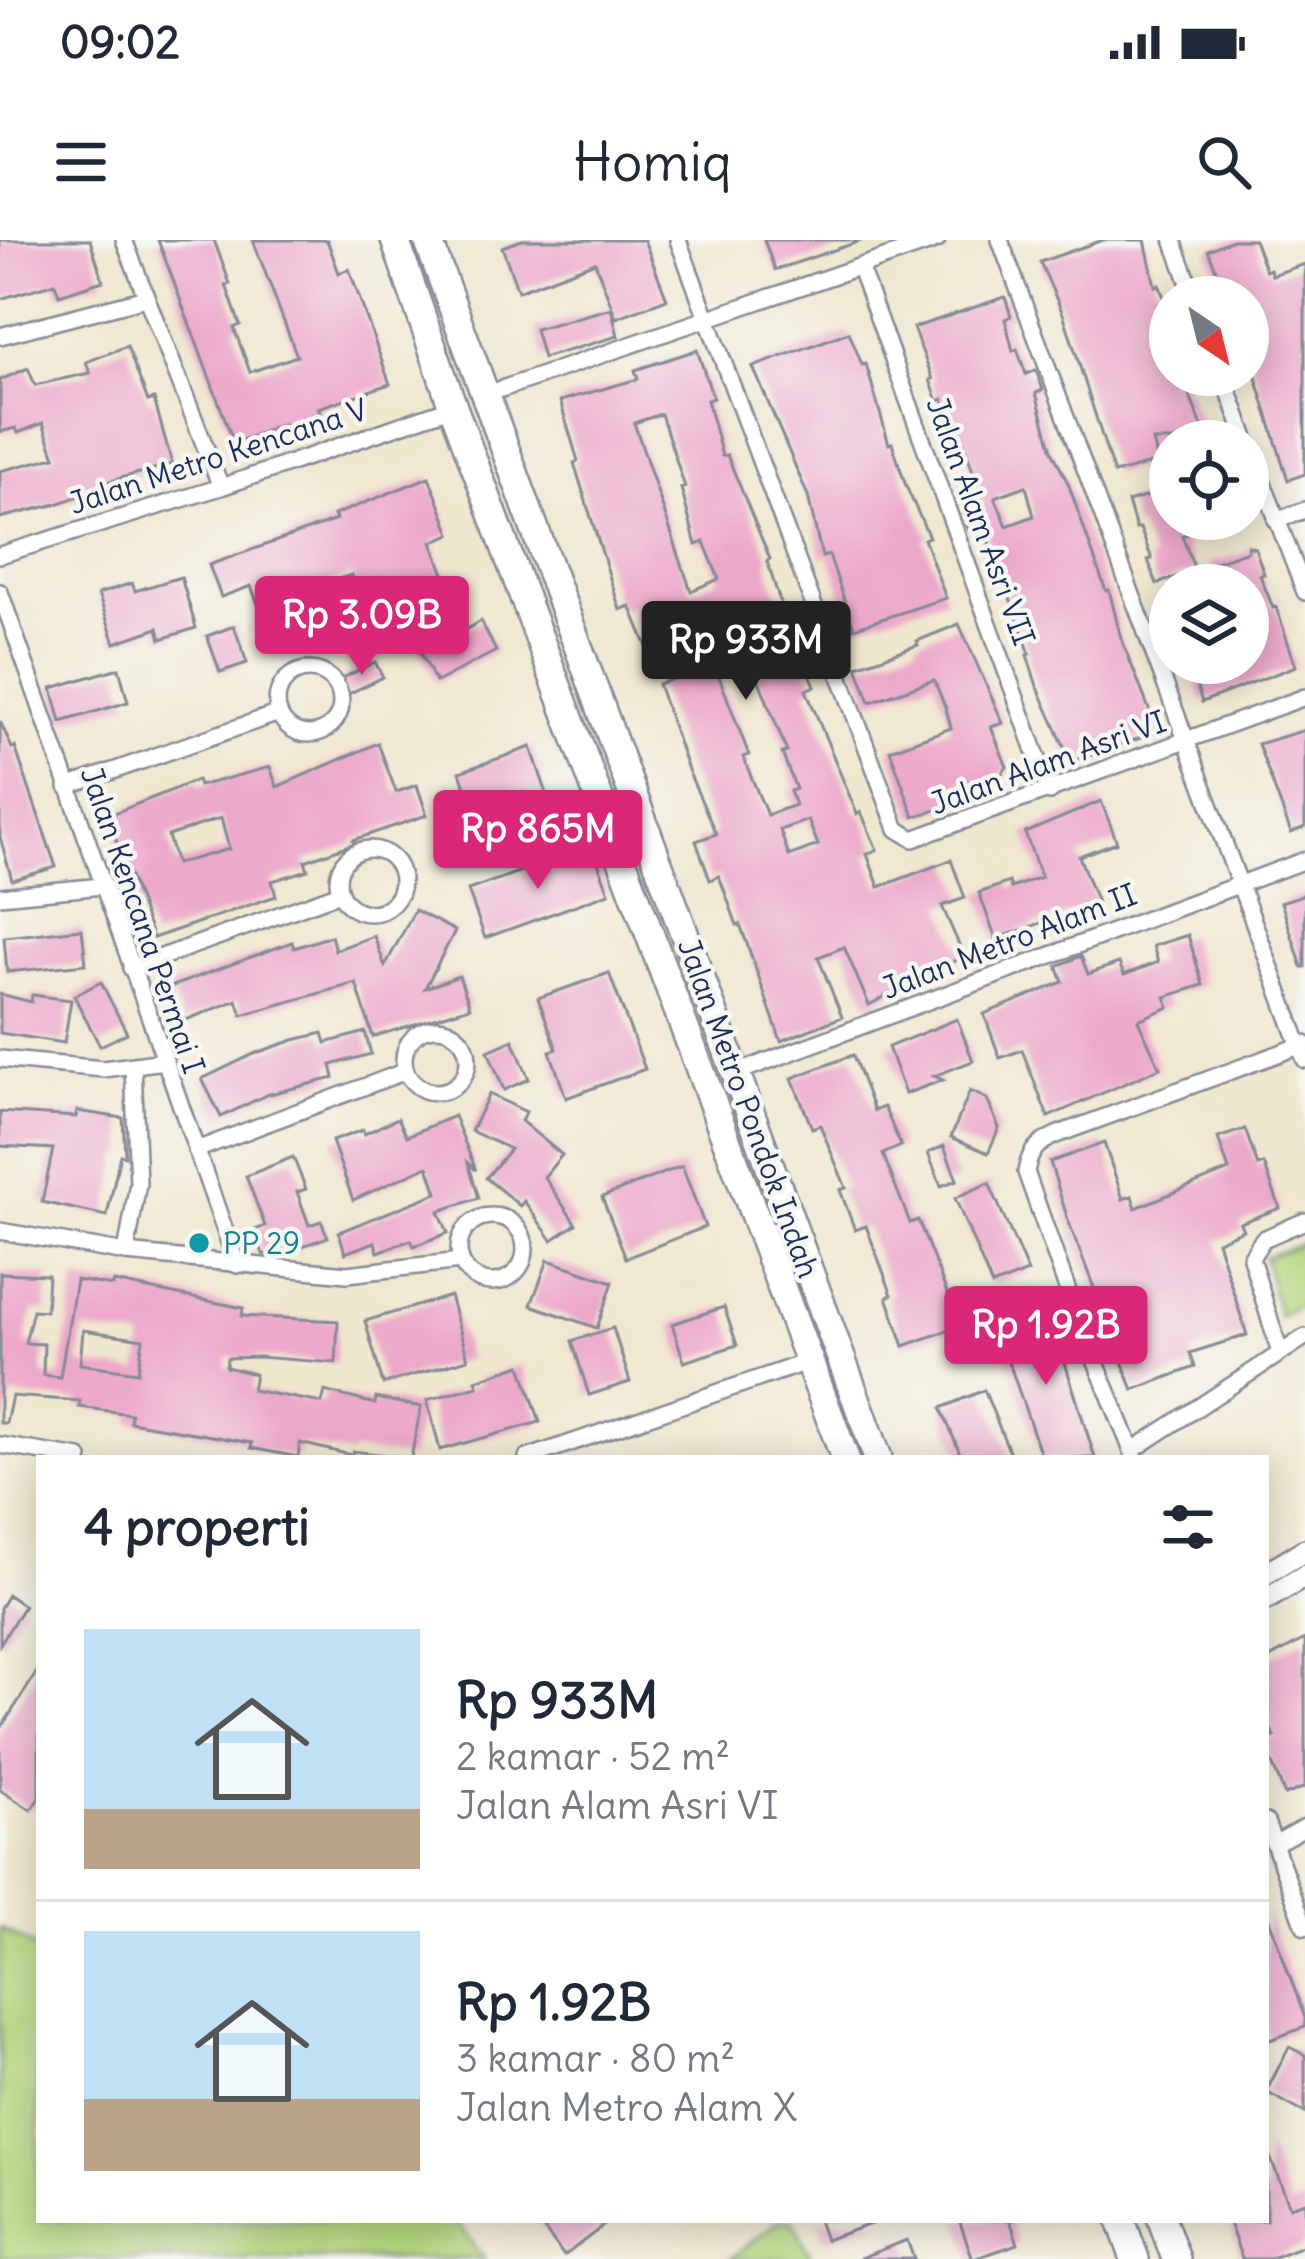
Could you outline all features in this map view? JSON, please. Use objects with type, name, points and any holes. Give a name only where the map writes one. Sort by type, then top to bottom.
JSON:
[{"type":"highway","name":"Jalan Metro Pondok Indah","points":[[395,240],[844,1455]]},
{"type":"highway","name":"Jalan Metro Pondok Indah","points":[[428,240],[877,1455]]},
{"type":"highway","points":[[1122,2223],[1135,2259]]},
{"type":"highway","points":[[1163,2223],[1176,2259]]},
{"type":"street","points":[[124,240],[221,487]]},
{"type":"street","points":[[678,240],[706,320]]},
{"type":"street","points":[[484,394],[937,240]]},
{"type":"street","points":[[1000,240],[1303,1050],[1057,1135],[1038,1144],[1026,1172],[1075,1311],[1134,1454],[1305,1337]]},
{"type":"street","points":[[1173,240],[1186,276]]},
{"type":"street","name":"Jalan Alam Asri VII","points":[[860,268],[1050,792]]},
{"type":"street","points":[[0,336],[146,298]]},
{"type":"street","name":"Jalan Alam Asri VI","points":[[706,320],[897,829],[913,839],[1305,697]]},
{"type":"street","name":"Jalan Metro Kencana V","points":[[0,555],[221,487],[453,407]]},
{"type":"street","points":[[1269,500],[1305,592]]},
{"type":"street","points":[[1276,520],[1305,510]]},
{"type":"street","name":"Jalan Kencana Permai I","points":[[0,592],[237,1265]]},
{"type":"street","points":[[318,671],[336,685],[340,696],[336,718],[317,732],[294,730],[279,713],[279,690],[295,673],[318,671]]},
{"type":"street","points":[[67,787],[279,713]]},
{"type":"street","points":[[367,849],[389,856],[401,875],[397,898],[378,912],[355,910],[340,893],[338,881],[346,860],[367,849]]},
{"type":"street","name":"Jalan Metro Alam II","points":[[733,1074],[1305,860]]},
{"type":"street","points":[[0,896],[102,886]]},
{"type":"street","points":[[131,968],[340,893]]},
{"type":"street","points":[[434,1028],[456,1034],[468,1054],[464,1076],[445,1090],[422,1088],[406,1071],[406,1048],[422,1031],[434,1028]]},
{"type":"street","points":[[0,1059],[103,1069],[164,1061]]},
{"type":"street","points":[[126,1253],[138,1183],[133,1066]]},
{"type":"street","points":[[196,1150],[406,1071]]},
{"type":"street","points":[[492,1215],[508,1219],[520,1230],[526,1245],[524,1261],[500,1282],[484,1282],[461,1261],[464,1230],[492,1215]]},
{"type":"street","points":[[1280,1353],[1251,1258],[1263,1239],[1305,1221]]},
{"type":"street","points":[[0,1231],[126,1253],[347,1274],[461,1261]]},
{"type":"street","points":[[536,1455],[807,1362]]},
{"type":"street","points":[[0,1445],[62,1455]]},
{"type":"street","points":[[1269,1572],[1305,1550]]},
{"type":"street","points":[[1269,1597],[1305,1576]]},
{"type":"street","points":[[1274,1844],[1305,1827]]},
{"type":"street","points":[[1269,1830],[1305,1927]]},
{"type":"green space","points":[[1305,1243],[1305,1302],[1279,1317],[1264,1257]]},
{"type":"green space","points":[[0,1928],[36,1948],[36,2223],[457,2223],[484,2259],[0,2259]]},
{"type":"green space","points":[[776,2223],[794,2223],[812,2259],[730,2259]]},
{"type":"building","points":[[0,240],[90,240],[103,281],[59,295],[55,283],[0,299]]},
{"type":"building","points":[[158,240],[214,240],[240,325],[234,328],[250,372],[297,356],[253,240],[327,240],[339,273],[349,269],[390,384],[318,408],[321,416],[284,429],[283,424],[234,443]]},
{"type":"building","points":[[522,240],[644,240],[667,299],[616,318],[595,262],[518,291],[502,247]]},
{"type":"building","points":[[764,240],[861,240],[861,241],[775,270]]},
{"type":"building","points":[[1103,240],[1145,240],[1153,276],[1149,276],[1149,396],[1190,396],[1199,420],[1149,420],[1149,464],[1114,474],[1064,316],[1040,262]]},
{"type":"building","points":[[1232,240],[1254,240],[1272,275],[1305,264],[1305,474],[1288,480],[1262,396],[1269,396],[1269,276],[1219,276],[1208,250]]},
{"type":"building","points":[[1005,297],[1013,351],[1017,349],[1026,374],[1036,370],[1043,390],[1036,393],[1052,451],[1109,590],[1121,638],[1158,732],[1071,762],[1036,683],[984,524],[969,530],[963,514],[984,505],[956,420],[950,422],[943,399],[938,401],[913,328]],"holes":[[[1026,486],[1034,516],[1007,526],[995,497]]]},
{"type":"building","points":[[611,308],[618,336],[543,358],[535,329]]},
{"type":"building","points":[[849,332],[862,365],[866,364],[889,444],[929,537],[924,539],[946,598],[854,628],[829,555],[822,557],[808,496],[753,367]]},
{"type":"building","points":[[127,346],[148,401],[154,399],[172,464],[107,482],[109,485],[57,504],[0,518],[0,471],[55,457],[43,423],[18,433],[16,428],[0,432],[0,380],[28,368],[35,385],[90,373],[86,362]]},
{"type":"building","points":[[697,350],[713,398],[707,400],[722,456],[727,455],[770,559],[782,608],[815,686],[806,690],[857,814],[861,812],[877,850],[867,854],[879,887],[951,860],[965,898],[942,906],[964,956],[869,1005],[844,947],[818,957],[842,1017],[781,1041],[740,924],[719,876],[710,880],[696,841],[716,834],[658,684],[715,666],[767,815],[795,805],[790,791],[796,789],[782,753],[787,752],[733,627],[653,661],[630,606],[620,610],[574,463],[578,461],[560,401],[638,379],[635,370]],"holes":[[[661,414],[685,487],[681,488],[696,545],[704,542],[719,579],[691,591],[634,423]],[[808,820],[818,845],[789,856],[780,830]]]},
{"type":"building","points":[[429,477],[451,534],[432,542],[465,630],[481,621],[496,651],[436,682],[413,638],[378,650],[351,575],[282,598],[290,618],[267,628],[251,586],[221,597],[209,565],[336,520],[334,515]]},
{"type":"building","points":[[1149,496],[1149,540],[1184,540],[1193,564],[1150,564],[1152,559],[1128,502]]},
{"type":"building","points":[[1248,546],[1255,548],[1261,564],[1210,564],[1248,551]]},
{"type":"building","points":[[181,577],[196,628],[161,639],[158,628],[115,643],[98,594],[132,583],[135,591]]},
{"type":"building","points":[[1269,598],[1276,607],[1296,666],[1269,676]]},
{"type":"building","points":[[959,624],[1003,723],[991,727],[1007,767],[991,787],[963,780],[969,800],[914,817],[890,750],[951,728],[946,709],[934,680],[870,702],[857,666],[918,645],[917,641]]},
{"type":"building","points":[[234,626],[247,663],[220,672],[207,636]]},
{"type":"building","points":[[375,662],[383,677],[348,694],[341,679]]},
{"type":"building","points":[[119,668],[128,702],[61,722],[52,688]]},
{"type":"building","points":[[1196,684],[1249,684],[1202,702]]},
{"type":"building","points":[[0,721],[15,747],[56,867],[12,880],[0,837]]},
{"type":"building","points":[[1305,730],[1305,827],[1291,833],[1258,744]]},
{"type":"building","points":[[378,743],[396,792],[417,785],[427,815],[305,861],[308,870],[272,881],[276,896],[153,938],[107,816],[197,780],[199,786],[270,767],[277,787]],"holes":[[[221,818],[229,849],[176,864],[168,836]]]},
{"type":"building","points":[[531,747],[547,794],[476,819],[460,772]]},
{"type":"building","points":[[1101,801],[1117,842],[1079,856],[1097,903],[996,939],[979,893],[1041,877],[1025,833]]},
{"type":"building","points":[[592,846],[609,893],[485,938],[468,890]]},
{"type":"building","points":[[1305,894],[1305,967],[1302,967],[1281,902]]},
{"type":"building","points":[[415,910],[455,931],[425,988],[459,976],[470,1007],[373,1037],[356,983],[242,1015],[237,1000],[183,1021],[170,987],[292,942],[294,948],[331,936],[335,950],[374,936],[385,966]]},
{"type":"building","points":[[82,929],[86,964],[7,972],[4,937]]},
{"type":"building","points":[[1188,935],[1203,985],[1165,997],[1169,1007],[1138,1020],[1160,1068],[1048,1117],[1022,1050],[1000,1058],[984,1014],[1063,982],[1057,966],[1081,956],[1088,974],[1119,963],[1124,975],[1158,962],[1153,946]]},
{"type":"building","points":[[609,973],[645,1069],[566,1098],[550,1051],[557,1049],[538,998]]},
{"type":"building","points":[[101,982],[127,1033],[100,1046],[74,996]]},
{"type":"building","points":[[0,994],[31,1002],[32,995],[71,1000],[64,1043],[0,1033]]},
{"type":"building","points":[[957,1019],[973,1061],[934,1076],[943,1080],[905,1094],[888,1047]]},
{"type":"building","points":[[365,1032],[371,1054],[331,1065],[334,1078],[266,1095],[221,1117],[202,1079],[294,1040],[323,1033],[326,1043]]},
{"type":"building","points":[[513,1040],[529,1079],[504,1090],[488,1051]]},
{"type":"building","points":[[853,1055],[874,1111],[884,1107],[901,1146],[883,1154],[910,1223],[918,1220],[960,1326],[904,1346],[887,1297],[892,1295],[866,1226],[855,1230],[840,1190],[846,1188],[820,1125],[812,1128],[792,1078]]},
{"type":"building","points":[[970,1091],[987,1099],[999,1128],[988,1153],[951,1137]]},
{"type":"building","points":[[489,1094],[526,1112],[521,1121],[562,1155],[544,1177],[576,1224],[552,1240],[524,1201],[520,1206],[486,1178],[510,1149],[471,1131]]},
{"type":"building","points":[[77,1111],[123,1118],[125,1156],[120,1155],[107,1216],[42,1202],[53,1149],[0,1146],[0,1112],[76,1117]]},
{"type":"building","points":[[454,1116],[476,1170],[468,1163],[479,1198],[439,1211],[448,1233],[414,1246],[411,1240],[378,1252],[375,1242],[345,1253],[339,1232],[437,1193],[428,1166],[353,1200],[332,1141],[363,1130],[364,1134],[398,1118],[407,1136]]},
{"type":"building","points":[[1245,1129],[1280,1208],[1240,1223],[1243,1230],[1217,1241],[1247,1335],[1190,1353],[1195,1367],[1133,1390],[1050,1162],[1104,1143],[1123,1199],[1132,1196],[1136,1208],[1229,1170],[1218,1138]]},
{"type":"building","points":[[944,1146],[957,1180],[941,1186],[928,1153]]},
{"type":"building","points":[[293,1157],[306,1189],[297,1192],[309,1225],[321,1221],[328,1237],[278,1255],[263,1254],[255,1230],[265,1226],[246,1176]]},
{"type":"building","points":[[682,1166],[705,1227],[626,1258],[602,1197]]},
{"type":"building","points":[[989,1183],[1028,1272],[992,1286],[955,1198]]},
{"type":"building","points":[[548,1260],[613,1282],[597,1328],[531,1305]]},
{"type":"building","points":[[0,1273],[48,1275],[46,1311],[33,1310],[25,1343],[44,1344],[43,1375],[60,1377],[76,1280],[113,1286],[114,1282],[243,1308],[242,1316],[338,1321],[336,1363],[227,1358],[226,1367],[255,1374],[252,1390],[322,1403],[325,1391],[375,1404],[376,1398],[421,1407],[412,1455],[353,1451],[351,1455],[300,1443],[298,1455],[288,1455],[251,1448],[252,1443],[130,1422],[131,1414],[79,1407],[80,1401],[12,1396],[6,1423],[0,1423]],"holes":[[[83,1330],[143,1339],[138,1372],[80,1364]]]},
{"type":"building","points":[[450,1296],[468,1359],[383,1384],[365,1321]]},
{"type":"building","points":[[724,1307],[737,1345],[684,1362],[672,1324]]},
{"type":"building","points":[[1044,1311],[1094,1455],[1041,1455],[994,1333]]},
{"type":"building","points":[[613,1328],[630,1382],[589,1395],[572,1341]]},
{"type":"building","points":[[521,1365],[540,1422],[440,1450],[427,1400],[478,1386],[476,1380]]},
{"type":"building","points":[[984,1390],[1011,1455],[961,1455],[941,1408]]},
{"type":"building","points":[[8,1595],[24,1606],[0,1644],[0,1608]]},
{"type":"building","points":[[1305,1639],[1305,1787],[1285,1795],[1269,1756],[1269,1739],[1275,1737],[1269,1726],[1269,1658]]},
{"type":"building","points":[[36,1674],[36,1802],[31,1810],[0,1790],[0,1730]]},
{"type":"building","points":[[1269,1919],[1305,2018],[1305,2027],[1270,2040]]},
{"type":"building","points":[[1289,2047],[1305,2055],[1305,2113],[1269,2094]]},
{"type":"building","points":[[1269,2154],[1290,2207],[1305,2202],[1305,2245],[1269,2259],[1242,2259],[1229,2223],[1269,2223]]},
{"type":"building","points":[[539,2223],[607,2223],[564,2256]]},
{"type":"building","points":[[819,2223],[874,2223],[825,2240]]},
{"type":"building","points":[[960,2223],[1011,2223],[1018,2244],[973,2259]]},
{"type":"building","points":[[907,2240],[914,2259],[860,2259],[860,2258]]},
{"type":"place","name":"PP 29","points":[[199,1243]]}]
